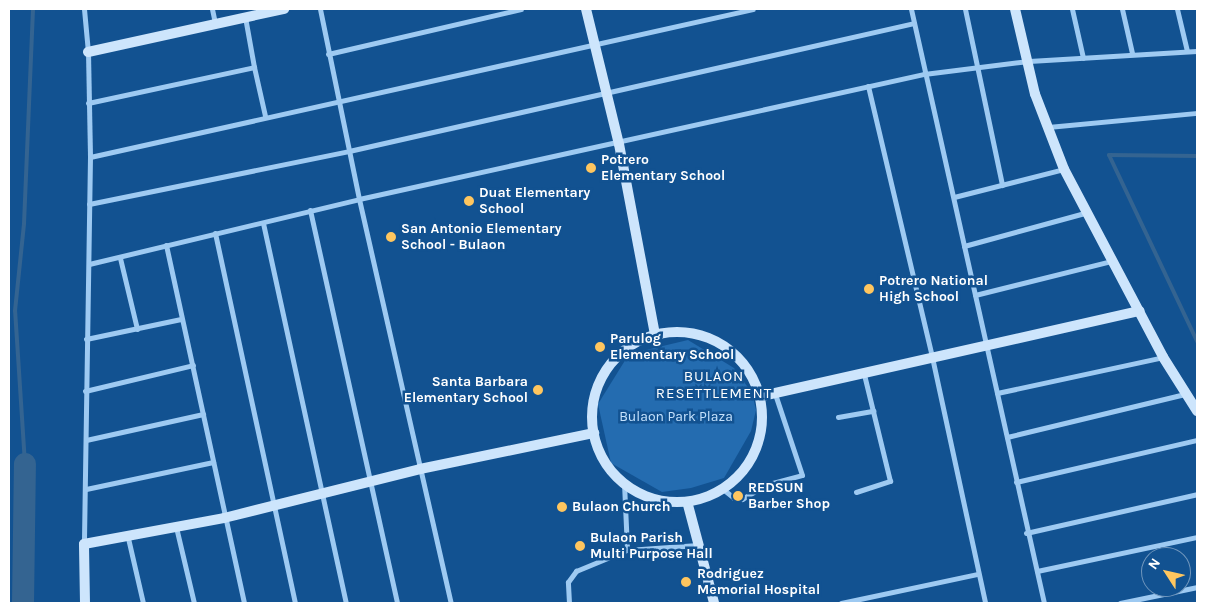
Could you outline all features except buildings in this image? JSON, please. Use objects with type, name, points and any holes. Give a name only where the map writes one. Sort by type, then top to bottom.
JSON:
[{"type":"street","points":[[84,9],[88,52],[90,157],[85,391],[85,603]]},
{"type":"street","points":[[212,9],[215,23]]},
{"type":"street","points":[[88,52],[266,11],[284,9]]},
{"type":"street","points":[[320,9],[359,199],[452,603]]},
{"type":"street","points":[[328,54],[521,9]]},
{"type":"street","points":[[586,9],[619,144],[655,334]]},
{"type":"street","points":[[90,157],[265,116],[753,9]]},
{"type":"street","points":[[911,9],[924,74],[954,197],[1007,437],[1026,533],[1044,603]]},
{"type":"street","points":[[965,9],[1002,185]]},
{"type":"street","points":[[1015,9],[1034,94],[1064,170],[1084,213],[1140,311],[1163,357],[1197,411]]},
{"type":"street","points":[[1072,9],[1083,58]]},
{"type":"street","points":[[1122,9],[1132,53]]},
{"type":"street","points":[[1177,9],[1187,51]]},
{"type":"street","points":[[245,17],[265,116]]},
{"type":"street","points":[[89,204],[349,151],[914,23]]},
{"type":"street","points":[[89,264],[120,258],[310,210],[619,144],[924,74],[1028,61],[1197,50]]},
{"type":"street","points":[[88,103],[254,67]]},
{"type":"street","points":[[868,86],[932,357],[985,603]]},
{"type":"street","points":[[1047,127],[1197,113]]},
{"type":"street","points":[[954,197],[1064,170]]},
{"type":"street","points":[[310,210],[397,603]]},
{"type":"street","points":[[964,246],[1084,213]]},
{"type":"street","points":[[263,223],[346,603]]},
{"type":"street","points":[[215,233],[296,603]]},
{"type":"street","points":[[166,245],[244,603]]},
{"type":"street","points":[[120,258],[137,329]]},
{"type":"street","points":[[975,295],[1111,261]]},
{"type":"street","points":[[762,396],[1140,311]]},
{"type":"street","points":[[86,339],[181,319]]},
{"type":"street","points":[[692,332],[718,340],[744,361],[762,396],[758,436],[751,460],[724,490],[688,505],[659,502],[611,474],[594,432],[593,408],[601,381],[622,351],[655,334],[692,332]]},
{"type":"street","points":[[997,393],[1163,357]]},
{"type":"street","points":[[85,391],[193,365]]},
{"type":"street","points":[[856,492],[890,481],[864,374]]},
{"type":"street","points":[[724,490],[734,498],[742,499],[765,485],[802,475],[775,393]]},
{"type":"street","points":[[1007,437],[1185,394]]},
{"type":"street","points":[[838,418],[873,411]]},
{"type":"street","points":[[86,440],[203,414]]},
{"type":"street","points":[[84,544],[128,538],[224,518],[420,469],[594,432]]},
{"type":"street","points":[[1016,482],[1197,440]]},
{"type":"street","points":[[86,490],[213,462]]},
{"type":"street","points":[[624,483],[627,550]]},
{"type":"street","points":[[1026,533],[1197,494]]},
{"type":"street","points":[[688,505],[714,603]]},
{"type":"street","points":[[176,527],[194,603]]},
{"type":"street","points":[[1037,571],[1197,537]]},
{"type":"street","points":[[128,538],[143,603]]},
{"type":"street","points":[[569,603],[568,582],[576,571],[627,550],[698,545]]},
{"type":"street","points":[[841,603],[978,574]]},
{"type":"street","points":[[1120,603],[1197,587]]},
{"type":"green space","name":"Bulaon Park Plaza","points":[[688,340],[734,368],[752,393],[756,410],[751,431],[724,478],[691,488],[662,492],[611,463],[598,404],[629,354]]},
{"type":"waterway","points":[[25,464],[15,311],[24,224],[33,9]]},
{"type":"waterway","points":[[1197,156],[1109,155],[1197,341]]},
{"type":"waterway","points":[[23,603],[25,464]]},
{"type":"place","name":"Potrero Elementary School","points":[[591,168]]},
{"type":"place","name":"Duat Elementary School","points":[[469,201]]},
{"type":"place","name":"San Antonio Elementary School - Bulaon","points":[[391,237]]},
{"type":"place","name":"Potrero National High School","points":[[869,289]]},
{"type":"place","name":"Parulog Elementary School","points":[[600,347]]},
{"type":"place","name":"Santa Barbara Elementary School","points":[[538,390]]},
{"type":"place","name":"REDSUN Barber Shop","points":[[738,496]]},
{"type":"place","name":"Bulaon Church","points":[[562,507]]},
{"type":"place","name":"Bulaon Parish Multi Purpose Hall","points":[[580,546]]},
{"type":"place","name":"Rodriguez Memorial Hospital","points":[[686,582]]},
{"type":"district","name":"BULAON RESETTLEMENT","points":[[714,384]]}]
